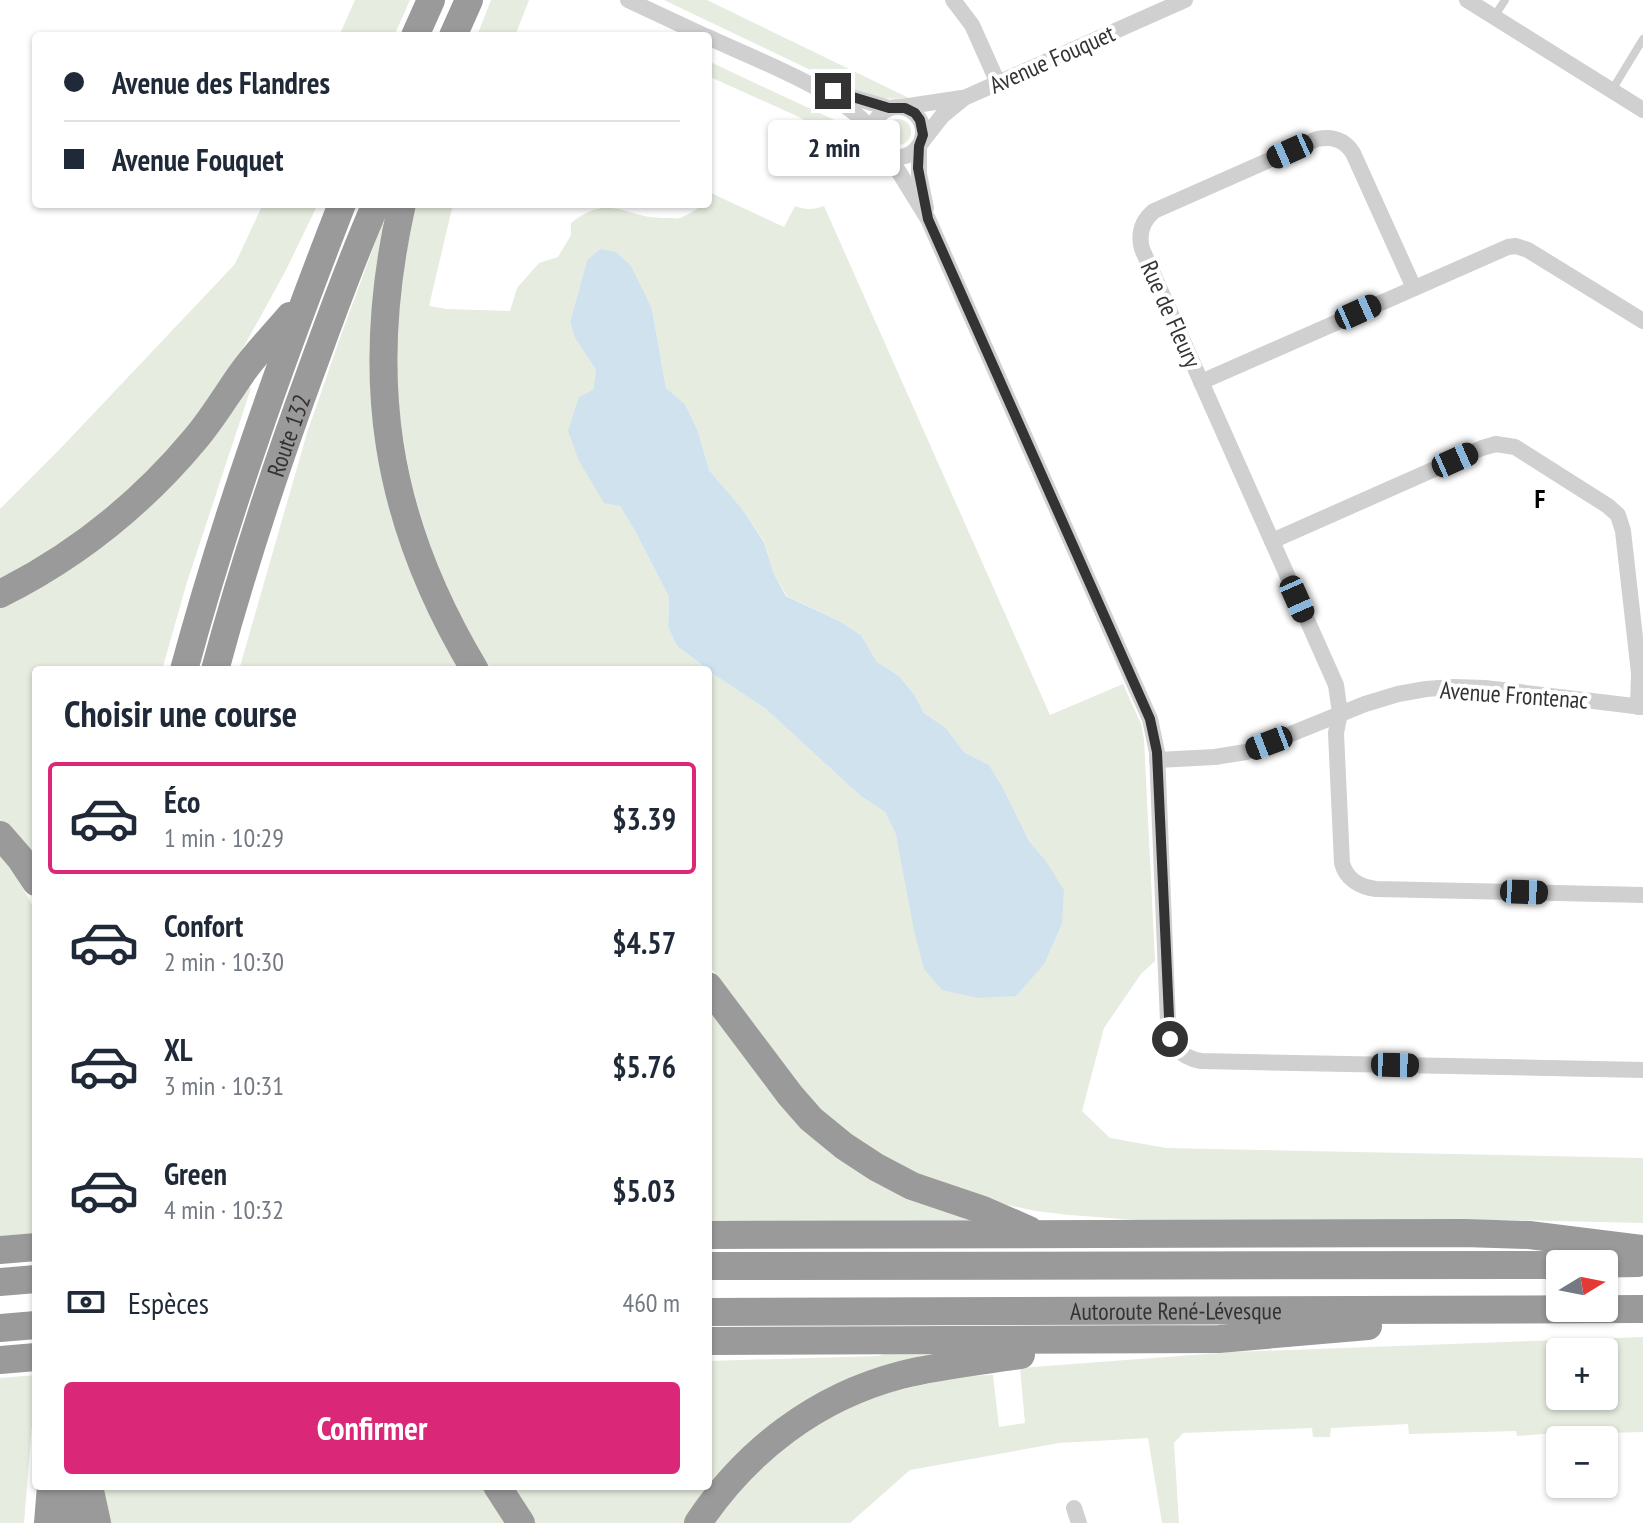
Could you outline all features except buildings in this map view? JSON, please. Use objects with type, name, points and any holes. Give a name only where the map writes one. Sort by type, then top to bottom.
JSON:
[{"type":"highway","points":[[417,32],[431,0]]},
{"type":"highway","points":[[455,32],[469,0]]},
{"type":"highway","name":"Route 132","points":[[185,666],[246,463],[340,208]]},
{"type":"highway","name":"Route 132","points":[[216,666],[249,551],[293,419],[374,208]]},
{"type":"highway","points":[[401,208],[390,262],[383,328],[383,393],[390,448],[406,516],[422,563],[442,611],[473,666]]},
{"type":"highway","points":[[0,594],[47,569],[82,545],[150,488],[197,437],[243,371],[304,301]]},
{"type":"highway","points":[[0,835],[32,876]]},
{"type":"highway","points":[[712,991],[790,1095],[811,1119],[844,1146],[912,1186],[983,1210],[1037,1234]]},
{"type":"highway","points":[[712,1235],[1476,1233],[1529,1235],[1643,1249]]},
{"type":"highway","points":[[0,1250],[32,1247]]},
{"type":"highway","points":[[1618,1263],[1643,1263]]},
{"type":"highway","name":"Autoroute René-Lévesque","points":[[712,1266],[1546,1265]]},
{"type":"highway","points":[[0,1282],[32,1279]]},
{"type":"highway","name":"Autoroute René-Lévesque","points":[[712,1312],[1546,1309]]},
{"type":"highway","name":"Autoroute René-Lévesque","points":[[1618,1309],[1643,1309]]},
{"type":"highway","points":[[712,1341],[1219,1339],[1546,1310]]},
{"type":"highway","points":[[0,1328],[32,1325]]},
{"type":"highway","points":[[698,1523],[729,1482],[760,1451],[808,1414],[849,1393],[918,1371],[1108,1341]]},
{"type":"highway","points":[[0,1360],[32,1357]]},
{"type":"highway","points":[[48,1523],[51,1490]]},
{"type":"highway","points":[[72,1523],[74,1490]]},
{"type":"highway","points":[[90,1490],[97,1523]]},
{"type":"highway","points":[[500,1490],[521,1523]]},
{"type":"street","name":"Avenue Fouquet","points":[[628,0],[696,32]]},
{"type":"street","points":[[953,0],[972,25],[998,83]]},
{"type":"street","name":"Avenue Fouquet","points":[[920,144],[942,116],[964,98],[1161,5],[1185,0]]},
{"type":"street","points":[[1467,0],[1643,110]]},
{"type":"street","name":"Avenue Fouquet","points":[[712,39],[814,87],[858,116],[873,131]]},
{"type":"street","name":"Avenue Fouquet","points":[[814,87],[895,108],[964,98]]},
{"type":"street","points":[[920,144],[907,156],[895,158],[884,153],[876,145],[873,131],[877,118],[895,108],[912,111],[920,120],[923,131],[919,174],[928,219]]},
{"type":"street","name":"Rue de Fleury","points":[[1414,288],[1357,160],[1349,146],[1332,137],[1317,139],[1154,211],[1144,223],[1140,237],[1142,249],[1336,685],[1340,713],[1336,733],[1342,863],[1347,875],[1361,886],[1376,889],[1643,895]]},
{"type":"street","points":[[889,156],[928,219],[1146,709],[1156,738],[1169,1031],[1174,1046],[1185,1055],[1201,1061],[1643,1070]]},
{"type":"street","points":[[1201,382],[1501,249],[1516,246],[1528,250],[1643,321]]},
{"type":"street","points":[[1272,541],[1482,448],[1496,444],[1515,447],[1618,515],[1623,531],[1641,707]]},
{"type":"street","name":"Avenue Frontenac","points":[[1157,760],[1246,752],[1340,713],[1398,694],[1454,687],[1641,707]]},
{"type":"lane","points":[[1494,17],[1505,0]]},
{"type":"lane","points":[[1612,91],[1643,39]]},
{"type":"shaded area","points":[[355,0],[410,0],[396,32],[341,32]]},
{"type":"shaded area","points":[[491,0],[529,0],[517,32],[479,32]]},
{"type":"shaded area","points":[[664,0],[707,0],[911,99],[869,98]]},
{"type":"shaded area","points":[[712,63],[843,124],[856,147],[851,148],[799,117],[712,78]]},
{"type":"shaded area","points":[[898,119],[907,123],[911,132],[907,141],[898,145],[889,141],[885,132],[889,123]]},
{"type":"shaded area","points":[[712,193],[784,227],[795,206],[809,209],[824,206],[1050,715],[1123,684],[1141,724],[1155,961],[1141,974],[1104,1028],[1082,1111],[1110,1138],[1166,1148],[1643,1158],[1643,1223],[1510,1220],[1149,1221],[1036,1211],[998,1203],[917,1175],[835,1123],[806,1094],[712,969],[712,673],[766,709],[862,797],[885,812],[896,835],[905,873],[1016,995],[1045,963],[1062,924],[1046,861],[1029,841],[989,765],[964,752],[946,728],[924,713],[899,676],[877,662],[861,635],[787,596],[774,574],[764,541],[709,470],[698,431],[685,404],[666,388],[652,309],[600,249],[587,260],[570,322],[575,338],[596,370],[593,390],[620,506],[669,597],[668,627],[677,646],[703,666],[490,666],[448,590],[431,547],[406,457],[396,365],[397,319],[415,208],[452,208],[429,306],[510,311],[517,288],[539,263],[558,257],[571,235],[571,223],[597,209],[619,209],[652,217],[678,218],[699,208],[712,208]]},
{"type":"shaded area","points":[[261,208],[316,208],[237,359],[209,402],[171,448],[136,485],[94,522],[0,581],[0,509],[235,264]]},
{"type":"shaded area","points":[[382,224],[389,226],[372,363],[462,666],[240,666],[307,433]]},
{"type":"shaded area","points":[[244,385],[251,388],[187,582],[163,666],[32,666],[32,855],[0,820],[0,605]]},
{"type":"shaded area","points":[[0,853],[32,905],[32,1233],[0,1236]]},
{"type":"shaded area","points":[[712,1007],[774,1091],[983,1220],[712,1222]]},
{"type":"shaded area","points":[[1643,1337],[1643,1432],[1618,1433],[1618,1426],[1546,1426],[1546,1434],[1517,1436],[1516,1431],[1409,1434],[1408,1424],[1331,1428],[1330,1437],[1313,1437],[1312,1428],[1183,1433],[1174,1443],[1179,1523],[1162,1523],[1148,1438],[1059,1443],[910,1470],[850,1523],[713,1523],[742,1485],[797,1436],[867,1398],[967,1376],[993,1375],[999,1427],[1025,1423],[1020,1368],[1233,1352],[1546,1341],[1546,1410],[1618,1410],[1616,1338]]},
{"type":"shaded area","points":[[945,1352],[866,1378],[688,1523],[534,1523],[513,1490],[712,1490],[712,1361],[878,1356]]},
{"type":"shaded area","points":[[32,1375],[32,1424],[24,1523],[0,1523],[0,1378]]},
{"type":"shaded area","points":[[104,1490],[484,1490],[505,1523],[108,1523]]},
{"type":"water","points":[[600,249],[616,252],[631,266],[652,309],[666,388],[685,404],[698,431],[709,470],[743,510],[764,542],[774,574],[786,596],[861,635],[877,662],[899,676],[924,713],[946,728],[964,752],[989,765],[1029,841],[1064,890],[1062,924],[1045,963],[1016,996],[978,998],[942,990],[924,969],[896,835],[885,812],[862,797],[766,709],[712,673],[712,666],[703,666],[677,646],[668,627],[669,597],[620,506],[604,503],[579,461],[568,431],[579,397],[593,390],[596,370],[575,338],[570,322],[587,260]]},
{"type":"district","name":"F","points":[[1540,498]]},
{"type":"route","points":[[833,91],[889,108],[905,108],[920,120],[923,135],[918,168],[928,219],[1150,719],[1157,752],[1170,1039]]}]
